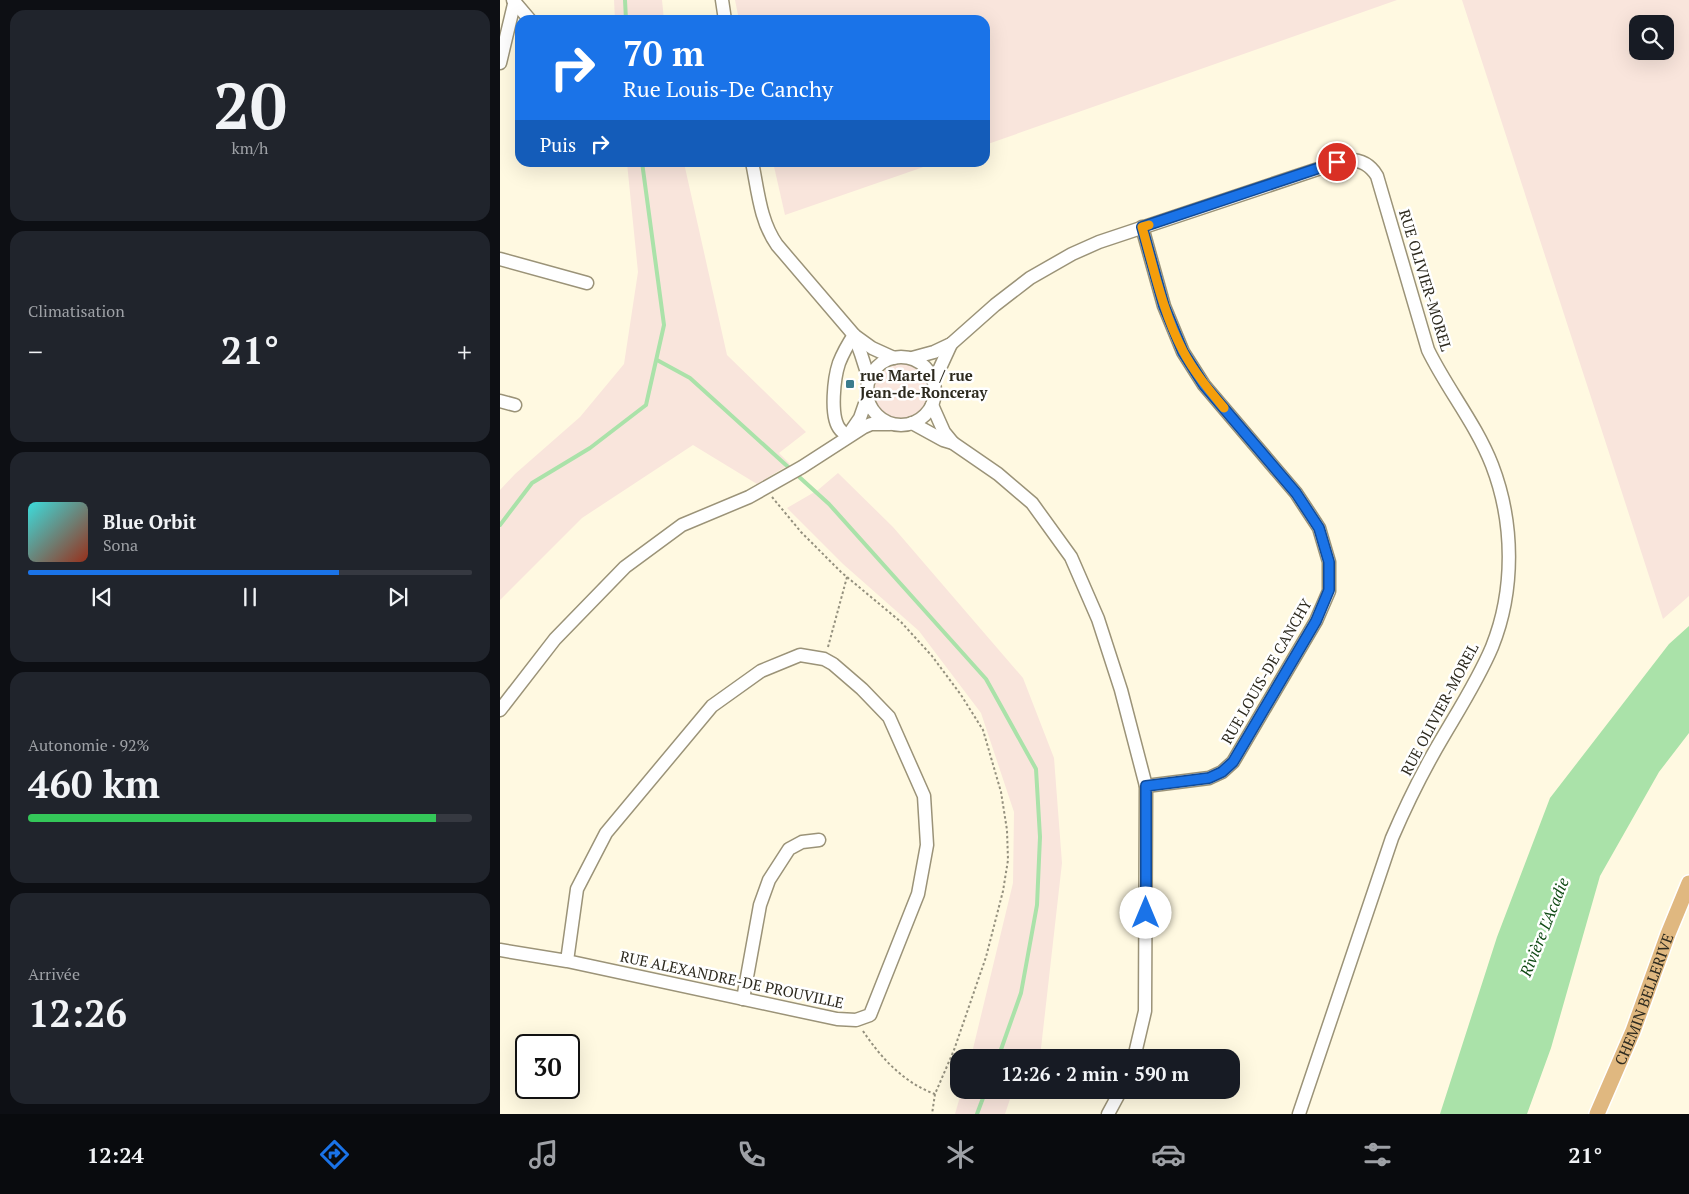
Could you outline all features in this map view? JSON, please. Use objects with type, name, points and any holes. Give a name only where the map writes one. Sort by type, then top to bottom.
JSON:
[{"type":"main road","name":"CHEMIN BELLERIVE","points":[[1597,1114],[1633,1031],[1668,934],[1689,883]]},
{"type":"street","points":[[722,0],[724,15]]},
{"type":"street","points":[[514,1],[526,15]]},
{"type":"street","points":[[500,63],[514,1]]},
{"type":"street","name":"RUE OLIVIER-MOREL","points":[[912,358],[934,352],[951,344],[1001,300],[1030,278],[1048,266],[1099,242],[1337,162],[1354,159],[1368,165],[1377,176],[1428,350],[1485,449],[1496,475],[1505,511],[1509,570],[1502,613],[1493,645],[1400,819],[1299,1114]]},
{"type":"street","points":[[500,710],[555,638],[624,567],[682,525],[749,497],[802,467],[848,436],[871,424],[912,424],[927,413],[932,405],[935,389],[934,381],[926,368],[912,358],[894,358],[872,348],[854,335],[777,245],[768,232],[764,221],[753,167]]},
{"type":"street","name":"RUE LOUIS-DE CANCHY","points":[[1142,227],[1164,306],[1183,352],[1204,385],[1296,493],[1319,528],[1329,562],[1329,590],[1316,621],[1233,762],[1222,772],[1209,778],[1146,786]]},
{"type":"street","points":[[500,259],[587,283]]},
{"type":"street","points":[[848,436],[860,418],[867,398],[869,379],[854,335]]},
{"type":"street","points":[[848,436],[839,429],[836,419],[834,392],[840,362],[854,335]]},
{"type":"street","name":"RUE OLIVIER-MOREL","points":[[934,381],[941,362],[951,344]]},
{"type":"street","points":[[869,379],[879,366],[894,358]]},
{"type":"street","points":[[867,398],[873,411],[890,424]]},
{"type":"street","points":[[500,401],[515,405]]},
{"type":"street","points":[[932,405],[944,432],[953,443],[998,474],[1032,503],[1071,557],[1098,619],[1121,690],[1146,786],[1145,1011],[1136,1049]]},
{"type":"street","points":[[912,424],[953,443]]},
{"type":"street","name":"RUE ALEXANDRE-DE PROUVILLE","points":[[500,950],[567,961],[837,1019],[856,1020],[870,1015],[918,894],[926,845],[924,796],[889,717],[862,689],[833,664],[824,659],[800,655],[762,671],[712,706],[606,833],[577,889],[567,961]]},
{"type":"street","points":[[743,999],[760,905],[770,880],[790,849],[802,842],[819,840]]},
{"type":"street","points":[[1108,1114],[1116,1099]]},
{"type":"path","points":[[764,488],[801,532],[847,577],[864,589],[901,622],[932,656],[983,730],[1001,792],[1007,830],[1008,860],[1003,891],[986,957],[954,1050],[935,1094],[932,1114]]},
{"type":"path","points":[[824,659],[847,577]]},
{"type":"path","points":[[856,1020],[882,1057],[896,1071],[920,1089],[935,1094]]},
{"type":"shaded area","points":[[614,0],[662,0],[664,15],[615,15]]},
{"type":"shaded area","points":[[735,0],[1397,0],[990,143],[990,15],[738,15]]},
{"type":"shaded area","points":[[1462,0],[1689,0],[1689,596],[1663,619]]},
{"type":"shaded area","points":[[627,167],[685,167],[727,355],[806,432],[779,453],[790,464],[757,484],[693,445],[582,518],[500,600],[500,490],[515,474],[580,417],[624,364],[638,272]]},
{"type":"shaded area","points":[[774,167],[923,167],[785,215]]},
{"type":"shaded area","points":[[903,364],[919,369],[927,377],[932,393],[927,409],[919,417],[903,422],[887,417],[879,409],[874,393],[879,377],[887,369]]},
{"type":"shaded area","points":[[838,473],[893,527],[1023,678],[1054,758],[1062,863],[1041,1049],[973,1049],[1013,883],[1014,812],[981,713],[919,631],[843,564],[787,508],[818,490]]},
{"type":"shaded area","points":[[959,1099],[1010,1099],[1005,1114],[955,1114]]},
{"type":"water","name":"Rivière L'Acadie","points":[[1689,626],[1689,733],[1659,772],[1600,876],[1551,1048],[1527,1114],[1440,1114],[1497,937],[1550,798],[1669,644]]},
{"type":"waterway","points":[[625,0],[626,15]]},
{"type":"waterway","points":[[500,525],[532,483],[590,448],[646,405],[664,325],[643,167]]},
{"type":"waterway","points":[[657,360],[690,378],[829,504],[986,679],[1036,769],[1040,837],[1037,905],[1021,993],[1001,1049]]},
{"type":"waterway","points":[[977,1114],[983,1099]]},
{"type":"slow traffic","points":[[1149,225],[1142,227],[1164,306],[1183,352],[1204,385],[1224,408]]},
{"type":"place","name":"rue Martel / rue Jean-de-Ronceray","points":[[850,384]]},
{"type":"route","points":[[1146,913],[1146,786],[1209,778],[1222,772],[1233,762],[1316,621],[1329,590],[1329,562],[1319,528],[1296,493],[1204,385],[1183,352],[1164,306],[1142,227],[1337,162]]}]
